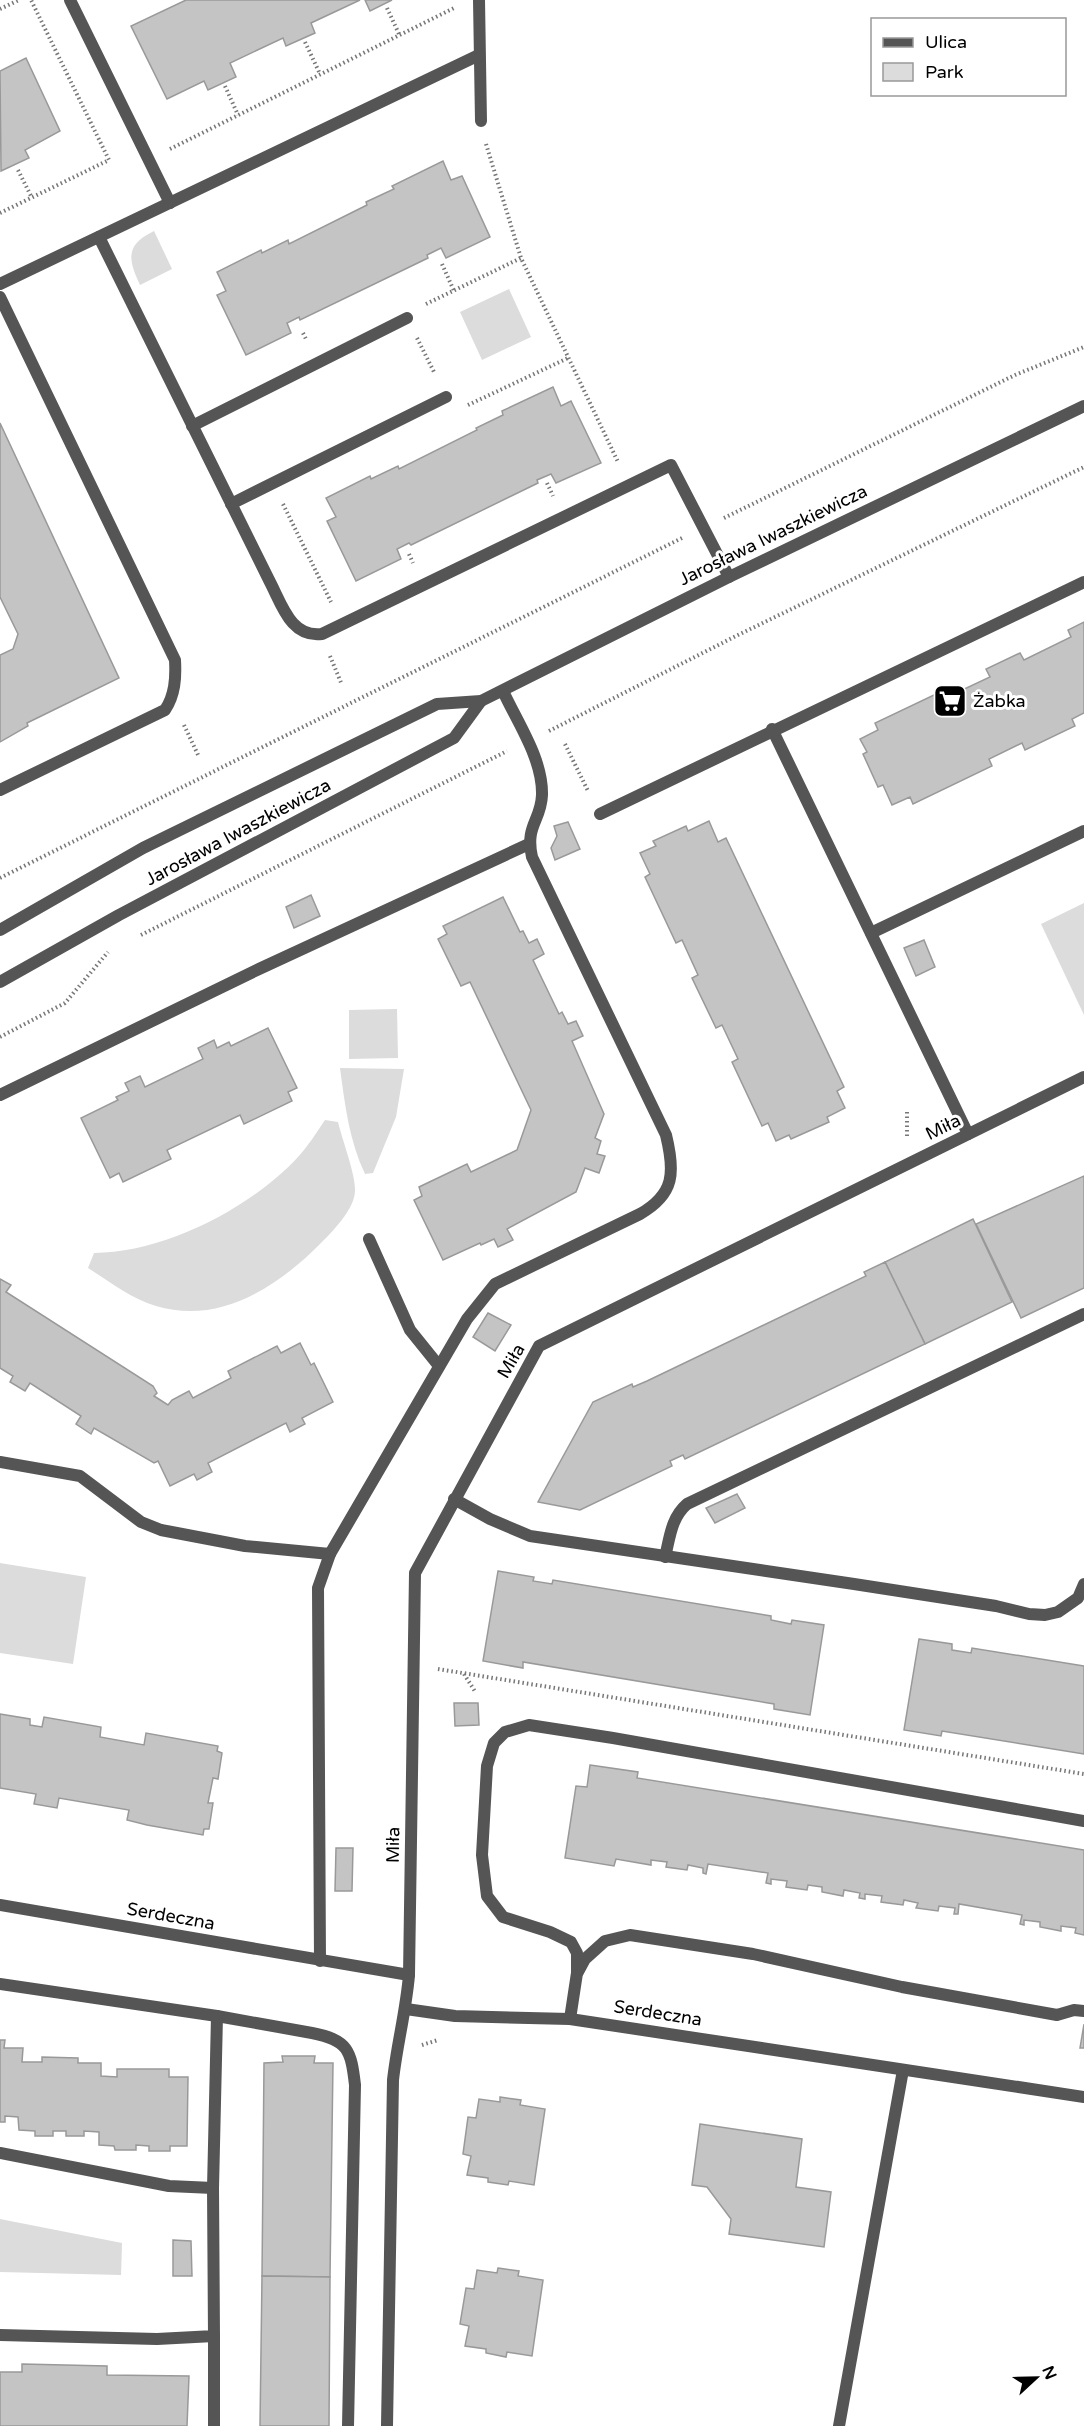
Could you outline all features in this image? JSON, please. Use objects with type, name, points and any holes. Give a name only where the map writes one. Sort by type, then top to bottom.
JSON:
[{"type":"street","points":[[70,0],[170,203]]},
{"type":"street","points":[[478,0],[481,121]]},
{"type":"street","points":[[0,284],[479,55]]},
{"type":"street","points":[[99,237],[292,624],[302,632],[312,635],[322,634],[671,465],[729,577]]},
{"type":"street","points":[[0,297],[170,650],[176,677],[172,700],[165,710],[0,790]]},
{"type":"street","points":[[192,426],[407,318]]},
{"type":"street","points":[[231,504],[446,397]]},
{"type":"street","name":"Jarosława Iwaszkiewicza","points":[[0,930],[143,849],[437,704],[481,701],[503,691],[729,577],[1084,406]]},
{"type":"street","points":[[600,814],[772,729],[1084,582]]},
{"type":"street","points":[[320,1961],[318,1588],[330,1554],[467,1319],[495,1284],[645,1211],[667,1191],[670,1181],[672,1167],[666,1135],[538,873],[529,844],[529,834],[542,795],[541,782],[535,760],[503,691]]},
{"type":"street","name":"Jarosława Iwaszkiewicza","points":[[0,982],[119,915],[454,738],[481,701]]},
{"type":"street","points":[[772,729],[968,1134]]},
{"type":"street","points":[[871,933],[1084,831]]},
{"type":"street","points":[[0,1095],[259,969],[529,844]]},
{"type":"street","name":"Miła","points":[[409,1975],[415,1573],[539,1346],[1084,1077]]},
{"type":"street","points":[[369,1239],[410,1330],[439,1366]]},
{"type":"street","points":[[665,1557],[673,1522],[678,1511],[687,1504],[1084,1314]]},
{"type":"street","points":[[0,1462],[80,1476],[141,1522],[160,1530],[245,1546],[330,1554]]},
{"type":"street","points":[[454,1498],[490,1519],[530,1536],[996,1606],[1029,1614],[1045,1615],[1058,1612],[1078,1598],[1084,1584]]},
{"type":"street","points":[[570,2019],[577,1973],[577,1953],[571,1942],[550,1932],[503,1917],[487,1896],[482,1855],[488,1760],[494,1743],[502,1734],[523,1726],[613,1738],[1084,1821]]},
{"type":"street","name":"Serdeczna","points":[[0,1905],[409,1975]]},
{"type":"street","points":[[577,1973],[585,1959],[605,1941],[630,1935],[753,1954],[902,1987],[1057,2014],[1074,2010],[1084,2011]]},
{"type":"street","points":[[387,2426],[393,2080],[397,2041],[406,2009],[409,1975]]},
{"type":"street","points":[[0,1984],[216,2016],[328,2036],[340,2041],[352,2058],[355,2085],[348,2426]]},
{"type":"street","name":"Serdeczna","points":[[406,2009],[455,2016],[570,2019],[1084,2097]]},
{"type":"street","points":[[214,2426],[213,2188],[216,2016]]},
{"type":"street","points":[[839,2426],[903,2070]]},
{"type":"street","points":[[0,2153],[169,2186],[213,2188]]},
{"type":"street","points":[[0,2335],[146,2338],[214,2336]]},
{"type":"path","points":[[0,9],[19,0]]},
{"type":"path","points":[[0,213],[109,160],[31,0]]},
{"type":"path","points":[[165,147],[165,151],[464,3]]},
{"type":"path","points":[[387,8],[399,34]]},
{"type":"path","points":[[305,42],[320,74]]},
{"type":"path","points":[[225,86],[238,115]]},
{"type":"path","points":[[481,121],[496,184],[521,258],[629,485]]},
{"type":"path","points":[[18,170],[32,198]]},
{"type":"path","points":[[521,258],[413,311],[407,318],[454,412],[568,358]]},
{"type":"path","points":[[442,264],[454,291]]},
{"type":"path","points":[[724,518],[1015,375],[1084,347]]},
{"type":"path","points":[[545,733],[738,635],[1084,467]]},
{"type":"path","points":[[278,495],[334,608]]},
{"type":"path","points":[[0,878],[683,538]]},
{"type":"path","points":[[326,648],[342,685]]},
{"type":"path","points":[[180,716],[198,757]]},
{"type":"path","points":[[565,744],[600,814]]},
{"type":"path","points":[[140,935],[506,752]]},
{"type":"path","points":[[0,1037],[65,1003],[109,951]]},
{"type":"path","points":[[437,1669],[1084,1774]]},
{"type":"path","points":[[464,1674],[476,1693]]},
{"type":"green space","points":[[154,231],[172,269],[140,285],[133,268],[132,254],[138,242]]},
{"type":"green space","points":[[509,289],[531,337],[482,360],[460,312]]},
{"type":"green space","points":[[1084,903],[1084,1015],[1041,924]]},
{"type":"green space","points":[[397,1009],[398,1058],[349,1059],[349,1010]]},
{"type":"green space","points":[[340,1068],[404,1069],[396,1117],[373,1173],[365,1174],[355,1148],[348,1122]]},
{"type":"green space","points":[[325,1120],[338,1122],[354,1182],[352,1204],[319,1245],[302,1261],[265,1288],[245,1299],[223,1306],[202,1311],[179,1311],[138,1299],[88,1268],[94,1253],[121,1251],[149,1245],[177,1236],[231,1210],[279,1176],[302,1153]]},
{"type":"green space","points":[[0,1563],[86,1577],[73,1664],[0,1653]]},
{"type":"green space","points":[[0,2219],[122,2243],[121,2275],[0,2272]]},
{"type":"building","points":[[186,0],[360,0],[311,23],[315,33],[286,46],[283,38],[230,63],[236,77],[208,90],[204,81],[167,99],[131,26]]},
{"type":"building","points":[[365,0],[392,0],[370,11]]},
{"type":"building","points":[[26,58],[60,131],[25,150],[29,158],[1,171],[0,71]]},
{"type":"building","points":[[443,161],[451,180],[462,176],[490,237],[446,258],[441,248],[427,255],[428,258],[300,320],[299,317],[287,323],[291,333],[246,355],[217,295],[226,291],[217,272],[261,250],[262,253],[288,240],[289,244],[367,205],[366,202],[394,189],[392,186]]},
{"type":"building","points":[[553,387],[561,406],[571,401],[601,463],[556,483],[551,474],[537,480],[538,483],[411,545],[409,543],[397,549],[401,559],[356,581],[327,521],[336,517],[326,498],[370,476],[371,479],[398,466],[399,469],[477,430],[476,428],[503,415],[502,411]]},
{"type":"building","points":[[0,423],[119,678],[27,723],[28,726],[0,742],[0,655],[13,649],[18,634],[0,597]]},
{"type":"building","points":[[1084,622],[1084,713],[1072,719],[1075,726],[1025,750],[1022,743],[989,759],[992,766],[913,804],[910,797],[892,805],[883,785],[878,787],[863,754],[867,752],[860,739],[878,730],[875,723],[936,694],[939,701],[990,677],[986,669],[1020,653],[1024,660],[1071,637],[1068,630]]},
{"type":"building","points":[[709,821],[718,842],[726,838],[844,1087],[837,1091],[845,1108],[827,1117],[829,1122],[791,1139],[789,1135],[776,1141],[768,1123],[762,1126],[732,1062],[738,1059],[722,1025],[716,1028],[692,978],[698,975],[682,940],[676,943],[645,877],[650,874],[640,853],[656,846],[653,841],[686,826],[688,831]]},
{"type":"building","points":[[568,822],[580,849],[555,860],[551,848],[557,836],[554,826]]},
{"type":"building","points":[[311,895],[320,916],[294,928],[286,907]]},
{"type":"building","points":[[503,897],[520,932],[523,931],[529,943],[537,939],[544,954],[533,960],[559,1014],[562,1012],[568,1024],[576,1021],[583,1036],[572,1041],[604,1114],[595,1138],[601,1141],[597,1154],[605,1156],[599,1173],[585,1168],[576,1192],[507,1229],[513,1240],[498,1247],[494,1239],[481,1245],[480,1243],[443,1260],[414,1200],[422,1196],[419,1187],[467,1164],[471,1172],[517,1150],[531,1110],[470,982],[461,986],[438,939],[447,934],[443,926]]},
{"type":"building","points":[[924,940],[935,967],[916,976],[904,948]]},
{"type":"building","points":[[268,1028],[297,1088],[288,1092],[292,1101],[244,1124],[240,1115],[167,1150],[171,1159],[123,1182],[119,1173],[110,1178],[81,1118],[118,1100],[116,1097],[129,1091],[125,1083],[140,1076],[145,1087],[203,1059],[198,1048],[214,1040],[217,1048],[229,1042],[231,1046]]},
{"type":"building","points":[[1084,1176],[1084,1288],[1021,1318],[976,1224]]},
{"type":"building","points":[[973,1219],[1012,1302],[925,1344],[885,1262]]},
{"type":"building","points":[[885,1262],[925,1344],[685,1459],[683,1455],[670,1461],[672,1466],[580,1510],[538,1502],[593,1402],[632,1384],[633,1387],[647,1381],[866,1276],[864,1272]]},
{"type":"building","points":[[0,1279],[11,1285],[6,1292],[153,1386],[157,1393],[154,1396],[168,1405],[172,1400],[189,1391],[193,1398],[231,1378],[228,1371],[277,1346],[281,1353],[300,1343],[311,1365],[314,1363],[333,1402],[302,1418],[305,1424],[290,1432],[286,1423],[208,1463],[212,1472],[197,1480],[194,1474],[170,1486],[158,1461],[154,1463],[94,1428],[91,1434],[76,1424],[81,1416],[30,1383],[25,1391],[10,1382],[13,1376],[0,1368]]},
{"type":"building","points":[[488,1313],[511,1325],[495,1351],[473,1337]]},
{"type":"building","points":[[737,1494],[745,1508],[715,1523],[706,1508]]},
{"type":"building","points":[[498,1571],[534,1577],[533,1581],[552,1584],[553,1580],[771,1616],[771,1620],[791,1624],[792,1620],[824,1625],[810,1715],[774,1709],[774,1704],[523,1662],[523,1668],[483,1661]]},
{"type":"building","points":[[919,1639],[952,1644],[952,1650],[971,1653],[972,1648],[1084,1666],[1084,1754],[942,1731],[941,1736],[904,1730]]},
{"type":"building","points":[[454,1703],[478,1703],[479,1725],[455,1726]]},
{"type":"building","points":[[0,1714],[30,1719],[30,1725],[42,1727],[44,1717],[101,1727],[100,1737],[144,1745],[146,1733],[218,1746],[217,1751],[222,1753],[218,1779],[213,1778],[208,1803],[213,1803],[209,1829],[204,1829],[203,1835],[147,1825],[127,1820],[129,1810],[59,1798],[57,1808],[34,1804],[36,1794],[0,1788]]},
{"type":"building","points":[[590,1765],[638,1772],[637,1778],[1084,1850],[1084,1935],[1075,1933],[1076,1928],[1061,1926],[1061,1931],[1040,1927],[1040,1922],[1024,1920],[1024,1925],[1020,1924],[1022,1915],[959,1904],[958,1914],[954,1914],[955,1908],[939,1906],[938,1911],[916,1908],[918,1903],[904,1900],[903,1905],[881,1902],[882,1896],[865,1894],[865,1899],[859,1898],[860,1893],[844,1890],[843,1896],[822,1892],[822,1887],[808,1885],[807,1890],[786,1887],[787,1881],[771,1879],[771,1884],[766,1883],[768,1873],[708,1864],[706,1874],[703,1873],[703,1868],[688,1865],[687,1870],[666,1867],[667,1862],[651,1860],[651,1865],[616,1859],[614,1866],[565,1858],[576,1786],[587,1787]]},
{"type":"building","points":[[336,1848],[353,1848],[352,1891],[335,1891]]},
{"type":"building","points":[[1084,2024],[1084,2048],[1080,2048]]},
{"type":"building","points":[[0,2040],[5,2040],[4,2048],[23,2048],[22,2062],[42,2062],[42,2057],[78,2058],[78,2063],[101,2063],[101,2076],[117,2077],[117,2069],[169,2069],[169,2077],[188,2077],[187,2146],[170,2146],[170,2151],[149,2151],[149,2146],[136,2145],[136,2150],[115,2150],[114,2146],[99,2145],[99,2132],[84,2131],[84,2136],[66,2136],[66,2131],[53,2131],[53,2136],[35,2136],[35,2131],[19,2130],[18,2117],[5,2116],[5,2122],[0,2122]]},
{"type":"building","points":[[282,2056],[315,2056],[314,2063],[333,2063],[330,2277],[262,2276],[264,2063],[283,2062]]},
{"type":"building","points":[[500,2097],[521,2100],[520,2105],[545,2109],[534,2185],[509,2181],[508,2185],[488,2182],[488,2178],[467,2175],[471,2156],[463,2154],[468,2117],[476,2118],[479,2099],[500,2102]]},
{"type":"building","points":[[700,2124],[802,2139],[796,2187],[831,2192],[824,2247],[729,2234],[731,2219],[707,2187],[692,2185]]},
{"type":"building","points":[[173,2240],[191,2241],[192,2276],[173,2276]]},
{"type":"building","points":[[498,2268],[519,2271],[518,2276],[543,2280],[532,2356],[507,2352],[506,2357],[486,2353],[486,2349],[465,2346],[469,2326],[460,2324],[466,2288],[474,2289],[477,2270],[497,2273]]},
{"type":"building","points":[[262,2276],[330,2277],[329,2426],[260,2426]]},
{"type":"building","points":[[22,2364],[107,2366],[107,2375],[189,2376],[187,2426],[0,2426],[0,2372],[22,2372]]},
{"type":"place","name":"Żabka","points":[[950,701]]}]
